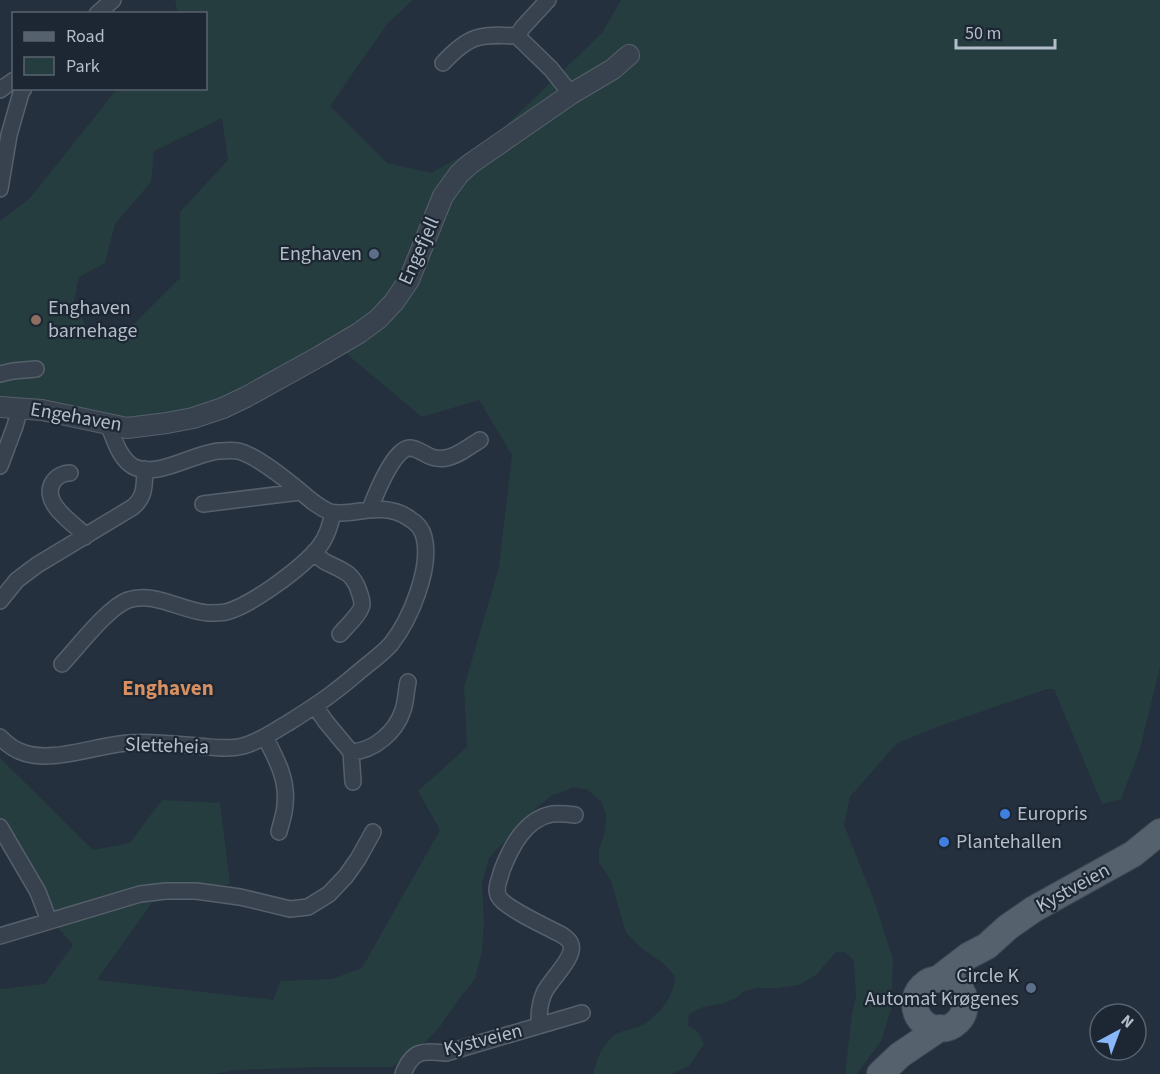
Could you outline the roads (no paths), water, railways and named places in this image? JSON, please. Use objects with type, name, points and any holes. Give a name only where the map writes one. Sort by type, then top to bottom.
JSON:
[{"type":"main road","name":"Kystveien","points":[[938,979],[968,956],[987,946],[1008,927],[1034,909],[1133,854],[1160,832]]},
{"type":"main road","name":"Kystveien","points":[[964,998],[987,946]]},
{"type":"main road","points":[[938,979],[952,982],[960,989],[964,998],[964,1010],[958,1020],[949,1027],[933,1028],[922,1021],[916,1010],[915,1000],[921,987],[938,979]]},
{"type":"main road","points":[[879,1074],[916,1010]]},
{"type":"main road","points":[[879,1074],[900,1055],[940,1028]]},
{"type":"street","points":[[99,12],[113,0]]},
{"type":"street","points":[[517,36],[548,0]]},
{"type":"street","points":[[443,63],[470,39],[491,34],[517,36],[551,69],[571,94]]},
{"type":"street","name":"Engefjell","points":[[152,425],[193,418],[231,405],[320,356],[378,319],[394,302],[409,280],[443,196],[459,174],[470,164],[629,56]]},
{"type":"street","points":[[0,189],[9,135],[23,90]]},
{"type":"street","points":[[0,374],[36,369]]},
{"type":"street","name":"Engehaven","points":[[0,406],[42,410],[127,428],[152,425]]},
{"type":"street","points":[[0,466],[20,408]]},
{"type":"street","points":[[62,664],[108,614],[127,601],[149,598],[205,613],[227,612],[246,604],[294,571],[320,546],[327,534],[333,513],[321,508],[258,461],[237,451],[213,452],[160,468],[135,467],[121,453],[108,424]]},
{"type":"street","points":[[370,509],[385,476],[403,450],[411,448],[432,458],[445,458],[480,440]]},
{"type":"street","points":[[0,601],[17,580],[36,565],[134,507],[140,501],[143,492],[145,469]]},
{"type":"street","points":[[70,473],[64,473],[54,480],[50,499],[85,537]]},
{"type":"street","points":[[203,504],[300,492]]},
{"type":"street","name":"Sletteheia","points":[[0,737],[18,751],[48,755],[69,754],[125,743],[149,742],[218,748],[243,746],[265,737],[315,706],[389,647],[401,630],[412,607],[422,579],[426,553],[421,529],[403,513],[370,509],[333,513]]},
{"type":"street","points":[[314,552],[328,565],[350,575],[361,596],[361,609],[340,634]]},
{"type":"street","points":[[351,752],[356,752],[382,740],[395,726],[403,710],[408,682]]},
{"type":"street","points":[[315,706],[351,752],[353,782]]},
{"type":"street","points":[[265,737],[277,760],[285,784],[285,805],[279,832]]},
{"type":"street","name":"Kystveien","points":[[539,1026],[541,1000],[570,954],[571,945],[569,940],[562,935],[501,900],[498,896],[498,884],[509,853],[526,830],[546,816],[562,813],[575,815]]},
{"type":"street","points":[[0,827],[38,892],[49,921]]},
{"type":"street","points":[[0,936],[140,894],[166,891],[196,891],[240,897],[290,909],[308,907],[329,894],[346,876],[373,832]]},
{"type":"street","name":"Kystveien","points":[[404,1074],[411,1059],[421,1052],[446,1053],[582,1013]]},
{"type":"place","name":"Enghaven","points":[[374,254]]},
{"type":"place","name":"Enghaven barnehage","points":[[36,320]]},
{"type":"place","name":"Europris","points":[[1005,814]]},
{"type":"place","name":"Plantehallen","points":[[944,842]]},
{"type":"place","name":"Circle K Automat Krøgenes","points":[[1031,988]]},
{"type":"district","name":"Enghaven","points":[[168,688]]}]
